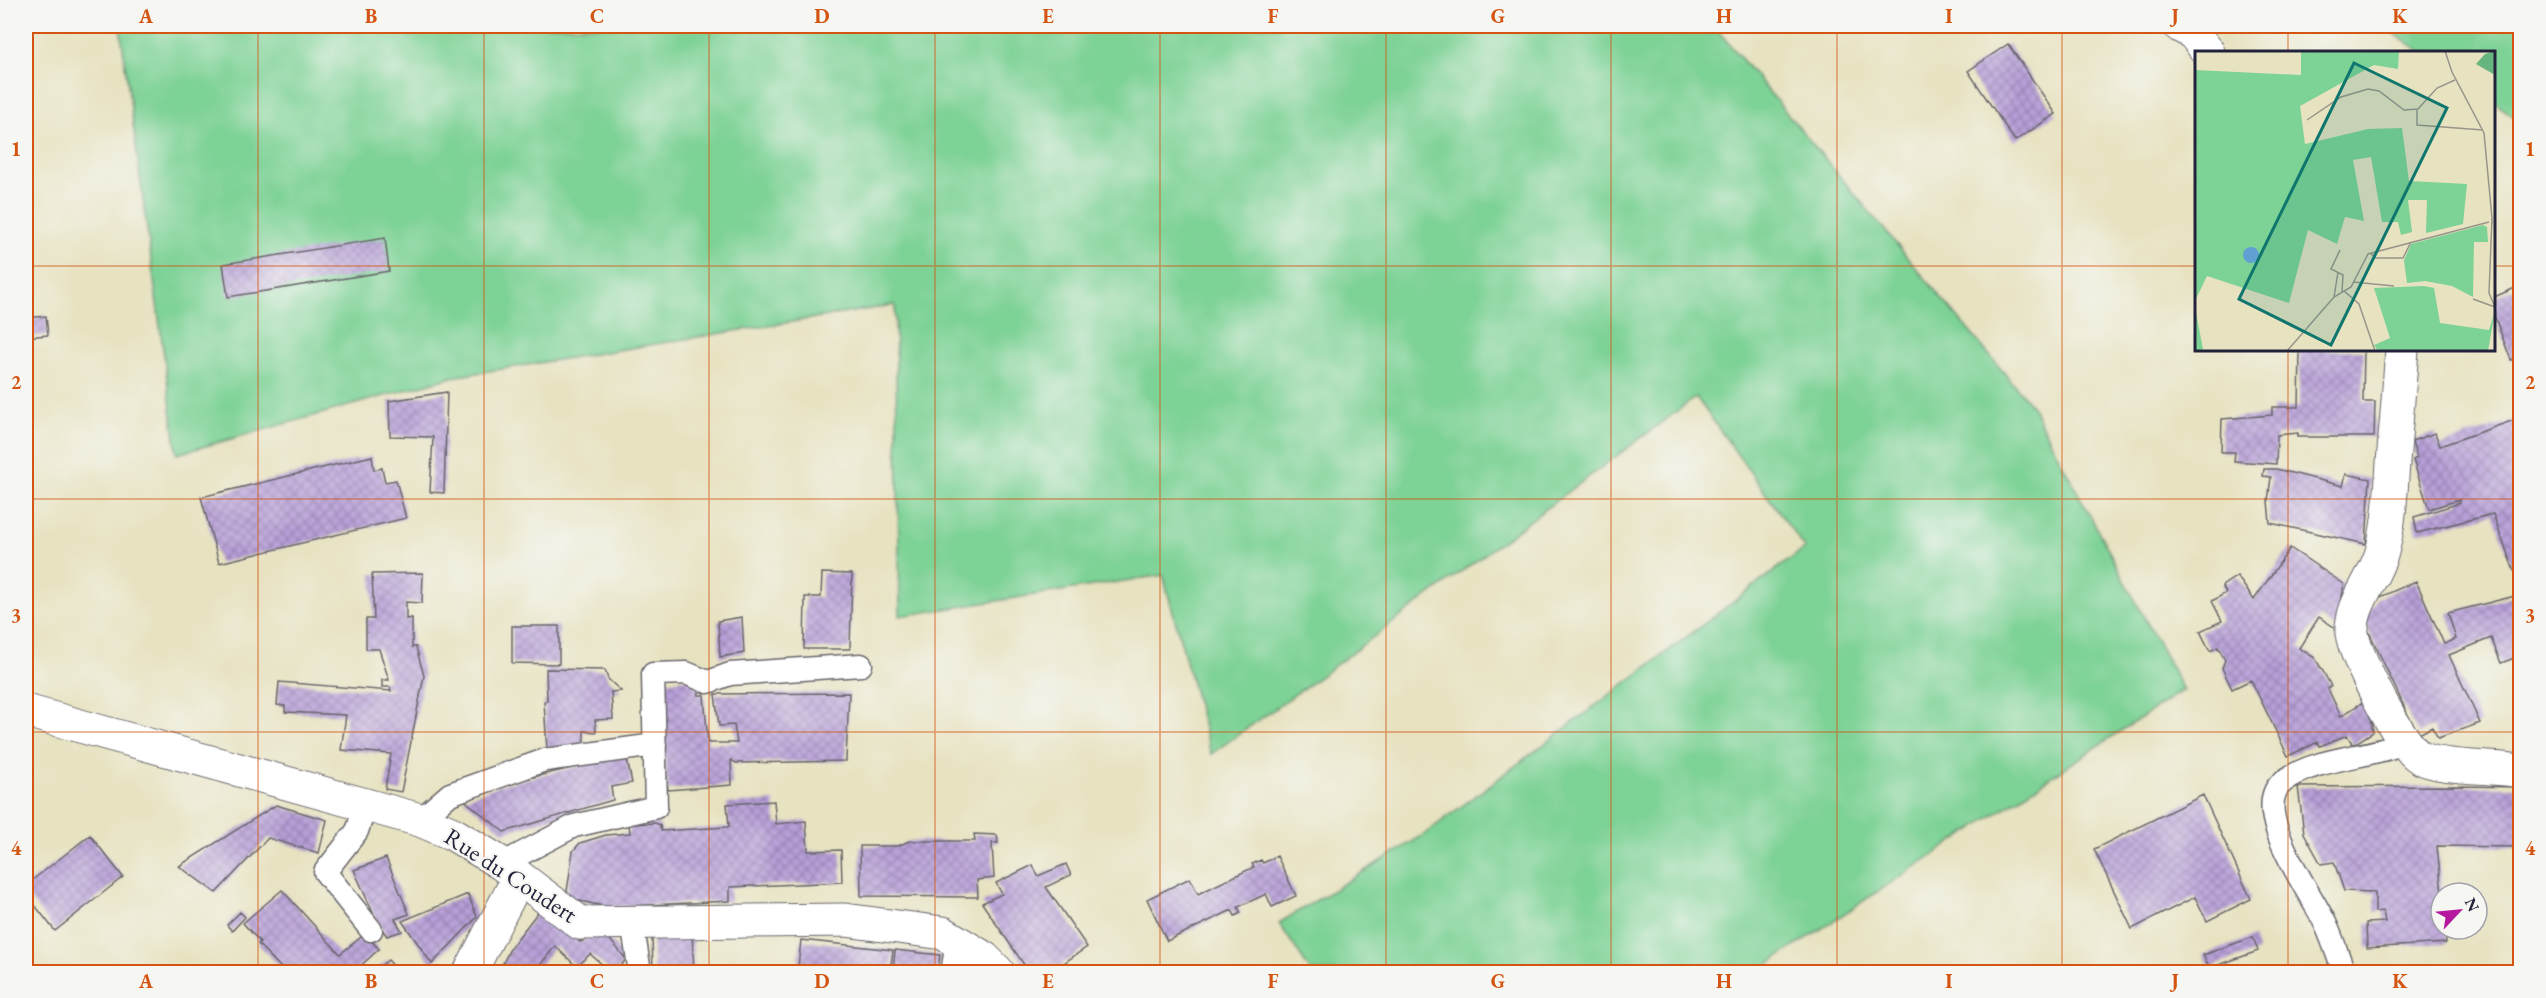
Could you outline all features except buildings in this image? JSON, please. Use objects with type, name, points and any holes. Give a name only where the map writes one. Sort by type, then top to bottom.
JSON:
[{"type":"street","points":[[2180,26],[2193,33],[2207,51]]},
{"type":"street","points":[[2402,351],[2390,506],[2383,550],[2356,611],[2352,631],[2357,653],[2382,702],[2406,742],[2418,756],[2434,763],[2501,767],[2520,771]]},
{"type":"street","name":"Rue du Coudert","points":[[26,711],[420,820],[453,834],[511,870],[580,923],[845,920],[943,933],[954,958],[984,958],[998,972]]},
{"type":"street","points":[[470,972],[511,870]]},
{"type":"lane","points":[[511,870],[574,826],[656,807],[653,674],[686,673],[708,682],[730,674],[861,665]]},
{"type":"lane","points":[[2344,972],[2326,924],[2280,839],[2272,811],[2273,794],[2283,782],[2305,771],[2354,755],[2388,750],[2406,742]]},
{"type":"lane","points":[[420,820],[450,794],[545,760],[655,745]]},
{"type":"lane","points":[[366,805],[357,831],[325,872],[371,930]]},
{"type":"lane","points":[[632,923],[640,972]]},
{"type":"green space","points":[[120,26],[1714,26],[2031,405],[2183,690],[1756,972],[1311,972],[1279,923],[1422,836],[1805,548],[1696,397],[1325,673],[1211,754],[1163,575],[900,616],[895,305],[452,377],[177,454]]},
{"type":"green space","points":[[2383,26],[2520,26],[2520,121],[2495,103],[2495,51],[2420,51]]}]
